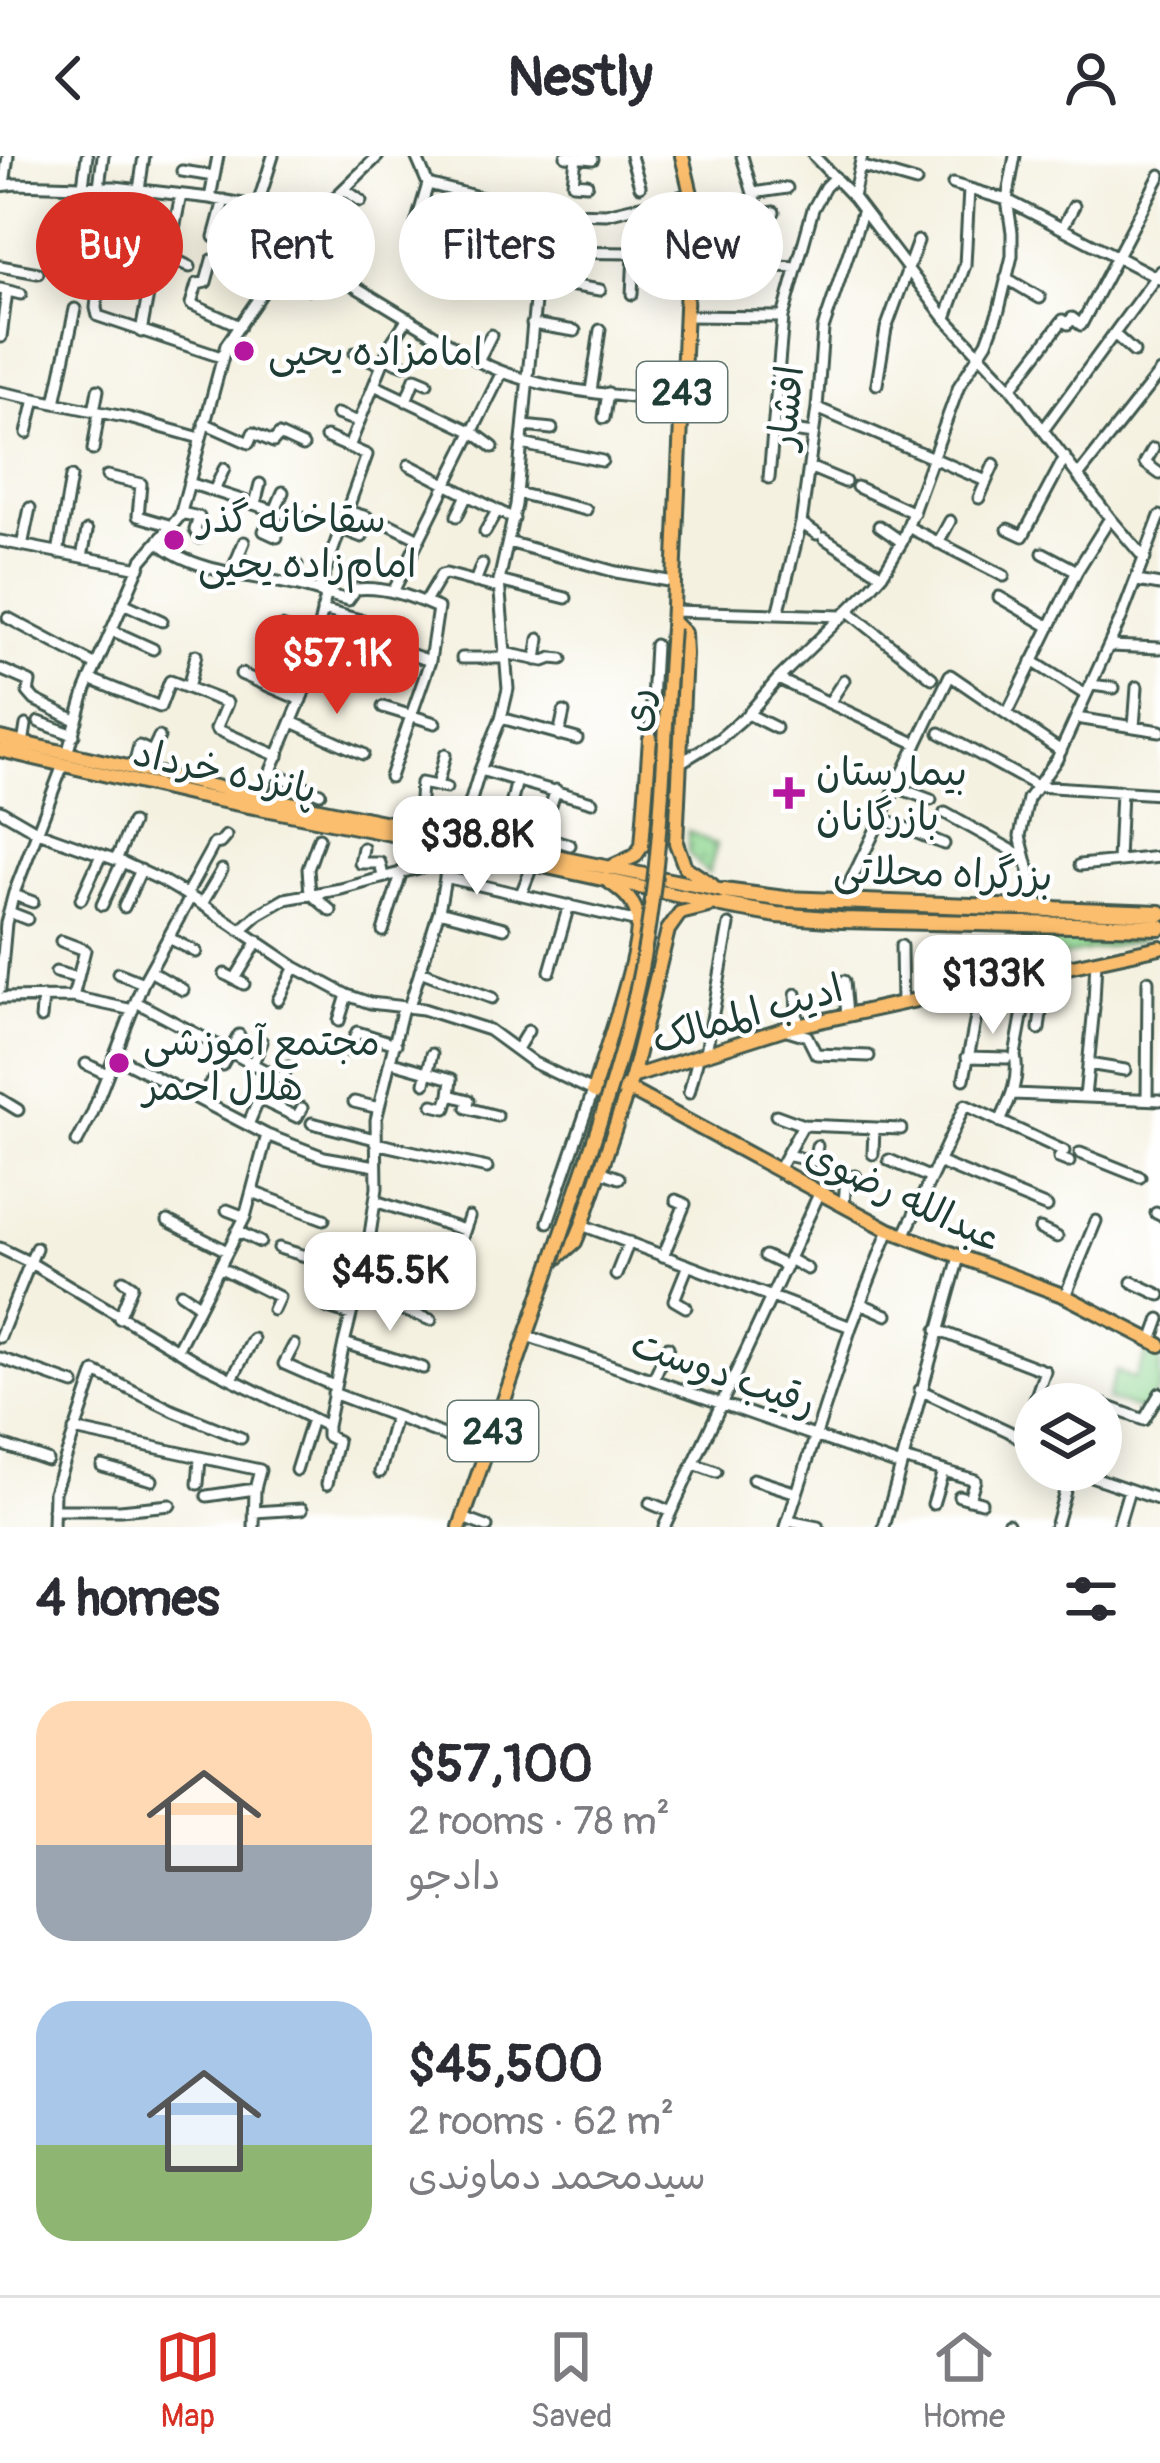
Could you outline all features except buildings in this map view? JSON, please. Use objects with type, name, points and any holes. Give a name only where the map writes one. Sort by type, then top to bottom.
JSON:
[{"type":"highway","name":"بزرگراه محلاتی","points":[[722,898],[977,900],[1039,909],[1160,914]]},
{"type":"highway","name":"بزرگراه محلاتی","points":[[722,898],[777,915],[1160,927]]},
{"type":"highway","points":[[874,921],[865,911],[875,902]]},
{"type":"main road","name":"ری","points":[[463,1524],[608,1102],[639,981],[653,887],[674,582],[691,194],[682,156]]},
{"type":"main road","points":[[672,620],[684,633],[685,654],[678,764],[679,855],[722,898]]},
{"type":"main road","name":"پانزده خرداد","points":[[0,738],[65,759],[453,848],[534,858],[722,898]]},
{"type":"main road","points":[[638,922],[636,910],[606,873],[635,856],[641,846],[650,739]]},
{"type":"main road","name":"پانزده خرداد","points":[[0,749],[133,770],[208,792],[260,797],[418,829],[453,848]]},
{"type":"main road","points":[[668,929],[680,914],[722,898]]},
{"type":"main road","points":[[551,1262],[575,1242],[630,1083],[668,929],[668,916],[662,909],[646,909],[638,922],[625,986],[593,1091]]},
{"type":"main road","name":"ادیب الممالک","points":[[593,1091],[605,1095],[703,1053],[790,1027],[1160,946]]},
{"type":"main road","name":"عبدالله رضوی","points":[[630,1083],[889,1230],[1065,1296],[1156,1343]]},
{"type":"street","points":[[8,156],[2,186],[99,185],[156,192]]},
{"type":"street","points":[[83,185],[86,156]]},
{"type":"street","points":[[99,185],[103,156]]},
{"type":"street","points":[[139,190],[144,156]]},
{"type":"street","points":[[211,192],[218,156]]},
{"type":"street","points":[[341,192],[378,156]]},
{"type":"street","points":[[416,156],[428,184],[426,192]]},
{"type":"street","points":[[566,156],[592,159]]},
{"type":"street","points":[[632,156],[640,186]]},
{"type":"street","points":[[742,156],[752,192]]},
{"type":"street","points":[[814,156],[853,197],[946,318],[1012,388],[1144,559]]},
{"type":"street","points":[[678,764],[719,740],[748,713],[882,575],[910,529],[959,386],[993,328],[1012,256],[1007,200],[1015,156]]},
{"type":"street","points":[[576,158],[573,183],[587,184]]},
{"type":"street","points":[[254,161],[271,162],[262,192]]},
{"type":"street","points":[[853,197],[861,161],[916,182]]},
{"type":"street","points":[[182,171],[214,176]]},
{"type":"street","points":[[1012,388],[1059,317],[1067,324],[1072,318],[1082,325],[1160,175]]},
{"type":"street","points":[[770,478],[783,317],[818,198],[835,177]]},
{"type":"street","points":[[428,184],[459,192]]},
{"type":"street","points":[[953,184],[1007,200],[1159,275],[1044,429]]},
{"type":"street","points":[[115,187],[115,192]]},
{"type":"street","points":[[764,192],[787,188]]},
{"type":"street","points":[[344,189],[348,192]]},
{"type":"street","points":[[946,318],[965,265],[969,189]]},
{"type":"street","points":[[1062,228],[1074,206]]},
{"type":"street","name":"افشار","points":[[778,614],[801,523],[823,329],[863,210]]},
{"type":"street","points":[[877,384],[886,329],[918,242]]},
{"type":"street","points":[[183,264],[190,267]]},
{"type":"street","points":[[0,266],[36,273]]},
{"type":"street","points":[[783,266],[795,267]]},
{"type":"street","points":[[207,278],[197,284],[191,304],[240,326]]},
{"type":"street","points":[[1006,278],[1040,298]]},
{"type":"street","points":[[1,337],[3,290],[20,294]]},
{"type":"street","points":[[375,298],[478,361],[527,381],[677,402]]},
{"type":"street","points":[[97,300],[98,316],[221,357]]},
{"type":"street","points":[[141,332],[147,300]]},
{"type":"street","points":[[258,300],[221,357],[181,513],[139,568],[90,679],[74,735],[5,919],[0,994],[134,1006],[281,1079],[288,1067]]},
{"type":"street","points":[[327,1484],[337,1441],[327,1436],[333,1390],[375,1201],[379,1108],[406,1007],[440,911],[453,848],[508,689],[499,585],[514,519],[535,300]]},
{"type":"street","points":[[55,403],[76,309]]},
{"type":"street","points":[[686,316],[783,317]]},
{"type":"street","points":[[349,446],[372,381],[408,318]]},
{"type":"street","points":[[532,324],[575,331]]},
{"type":"street","points":[[591,391],[600,330]]},
{"type":"street","points":[[1114,334],[1134,352]]},
{"type":"street","points":[[478,361],[491,335]]},
{"type":"street","points":[[1047,340],[1060,350]]},
{"type":"street","points":[[356,353],[404,365]]},
{"type":"street","points":[[394,592],[502,372]]},
{"type":"street","points":[[1079,475],[1160,372]]},
{"type":"street","points":[[406,401],[415,378],[427,382]]},
{"type":"street","points":[[372,381],[493,447]]},
{"type":"street","points":[[93,450],[98,390]]},
{"type":"street","points":[[0,392],[200,438]]},
{"type":"street","points":[[604,418],[608,393]]},
{"type":"street","points":[[27,433],[35,399]]},
{"type":"street","points":[[440,418],[449,403]]},
{"type":"street","points":[[817,408],[986,481]]},
{"type":"street","points":[[337,415],[359,422]]},
{"type":"street","points":[[204,423],[249,443],[253,433],[273,442],[279,435],[304,446]]},
{"type":"street","points":[[524,426],[552,429]]},
{"type":"street","points":[[772,428],[813,434]]},
{"type":"street","points":[[260,797],[301,700],[326,595],[320,586],[368,455],[326,437]]},
{"type":"street","points":[[522,444],[602,461]]},
{"type":"street","points":[[898,458],[906,445]]},
{"type":"street","points":[[1153,449],[1146,465],[1160,474]]},
{"type":"street","points":[[1008,529],[1023,536],[1065,457]]},
{"type":"street","points":[[979,498],[994,464]]},
{"type":"street","points":[[409,466],[514,519]]},
{"type":"street","points":[[809,467],[845,482]]},
{"type":"street","points":[[214,491],[224,469]]},
{"type":"street","points":[[107,476],[141,484],[138,517],[172,526]]},
{"type":"street","points":[[58,553],[71,477]]},
{"type":"street","points":[[189,483],[303,518]]},
{"type":"street","points":[[255,504],[260,484]]},
{"type":"street","points":[[857,487],[914,513]]},
{"type":"street","points":[[277,537],[264,531],[284,491]]},
{"type":"street","points":[[517,493],[586,510]]},
{"type":"street","points":[[457,516],[467,495]]},
{"type":"street","points":[[22,546],[30,508]]},
{"type":"street","points":[[347,511],[367,517]]},
{"type":"street","points":[[485,532],[497,511]]},
{"type":"street","points":[[181,513],[199,517],[195,530],[200,538]]},
{"type":"street","points":[[1039,909],[1020,836],[1028,799],[1061,752],[1160,516]]},
{"type":"street","points":[[1007,713],[1077,571],[1109,518]]},
{"type":"street","points":[[938,543],[950,521]]},
{"type":"street","points":[[801,523],[882,575]]},
{"type":"street","points":[[391,525],[419,539]]},
{"type":"street","points":[[879,526],[902,542]]},
{"type":"street","points":[[341,529],[362,537]]},
{"type":"street","points":[[910,529],[1004,576]]},
{"type":"street","points":[[82,557],[87,531]]},
{"type":"street","points":[[0,541],[139,568]]},
{"type":"street","points":[[158,542],[195,563],[260,580],[348,599],[356,589],[372,587],[440,610],[430,661],[390,777]]},
{"type":"street","points":[[232,572],[244,542]]},
{"type":"street","points":[[508,542],[616,572],[674,582]]},
{"type":"street","points":[[1043,553],[1077,571]]},
{"type":"street","points":[[475,582],[482,564]]},
{"type":"street","points":[[292,586],[297,565]]},
{"type":"street","points":[[425,602],[444,574],[566,598]]},
{"type":"street","points":[[1137,580],[1160,585]]},
{"type":"street","points":[[999,597],[1050,627]]},
{"type":"street","points":[[123,603],[162,621]]},
{"type":"street","points":[[322,610],[380,625],[378,641]]},
{"type":"street","points":[[672,620],[845,613],[932,678]]},
{"type":"street","points":[[8,618],[96,664]]},
{"type":"street","points":[[276,639],[282,627],[316,639]]},
{"type":"street","points":[[111,630],[153,649]]},
{"type":"street","points":[[536,660],[539,639]]},
{"type":"street","points":[[650,739],[655,645]]},
{"type":"street","points":[[1109,646],[1160,648]]},
{"type":"street","points":[[407,653],[430,661]]},
{"type":"street","points":[[188,688],[196,655]]},
{"type":"street","points":[[312,658],[360,674]]},
{"type":"street","points":[[461,658],[562,659]]},
{"type":"street","points":[[1032,662],[1089,690],[1114,688]]},
{"type":"street","points":[[0,670],[30,682],[22,707]]},
{"type":"street","points":[[242,674],[301,700]]},
{"type":"street","points":[[847,889],[950,675],[1061,752]]},
{"type":"street","points":[[90,679],[160,706],[170,681],[227,703],[217,729],[278,756]]},
{"type":"street","points":[[778,679],[916,744]]},
{"type":"street","points":[[829,703],[844,680]]},
{"type":"street","points":[[1134,728],[1137,687]]},
{"type":"street","points":[[28,692],[77,721]]},
{"type":"street","points":[[383,707],[436,723]]},
{"type":"street","points":[[863,719],[872,707]]},
{"type":"street","points":[[559,735],[564,712]]},
{"type":"street","points":[[748,713],[776,728]]},
{"type":"street","points":[[501,718],[578,739]]},
{"type":"street","points":[[1076,718],[1160,731]]},
{"type":"street","points":[[39,722],[74,735]]},
{"type":"street","points":[[292,722],[363,754]]},
{"type":"street","points":[[23,744],[26,725]]},
{"type":"street","points":[[940,733],[1037,786],[1160,794]]},
{"type":"street","points":[[133,770],[139,746],[152,752],[159,737]]},
{"type":"street","points":[[418,829],[421,783],[442,787],[445,755]]},
{"type":"street","points":[[480,770],[592,802]]},
{"type":"street","points":[[271,772],[320,793]]},
{"type":"street","points":[[511,805],[517,780]]},
{"type":"street","points":[[896,787],[931,800]]},
{"type":"street","points":[[521,894],[556,790]]},
{"type":"street","points":[[1118,861],[1121,791]]},
{"type":"street","points":[[0,811],[38,832],[141,870],[202,904],[295,968],[347,995],[370,1003],[432,1011],[489,1030],[534,1063],[593,1091],[548,1222]]},
{"type":"street","points":[[945,813],[1025,857]]},
{"type":"street","points":[[881,818],[944,844]]},
{"type":"street","points":[[103,904],[132,823]]},
{"type":"street","points":[[77,1142],[143,983],[214,844],[226,836]]},
{"type":"street","points":[[541,836],[570,845]]},
{"type":"street","points":[[320,838],[308,869],[310,893],[331,911]]},
{"type":"street","points":[[363,848],[360,863],[380,863],[383,876]]},
{"type":"street","points":[[241,930],[275,903],[402,871],[453,848]]},
{"type":"street","points":[[81,899],[101,855]]},
{"type":"street","points":[[1080,865],[1160,857]]},
{"type":"street","points":[[124,907],[141,870]]},
{"type":"street","points":[[202,904],[221,870]]},
{"type":"street","points":[[383,931],[402,871]]},
{"type":"street","points":[[445,877],[638,922]]},
{"type":"street","points":[[0,889],[33,902]]},
{"type":"street","points":[[262,892],[275,903]]},
{"type":"street","points":[[550,971],[569,905]]},
{"type":"street","points":[[440,911],[504,928]]},
{"type":"street","points":[[5,919],[27,919]]},
{"type":"street","points":[[688,1093],[703,1053],[728,925]]},
{"type":"street","points":[[169,938],[196,952]]},
{"type":"street","points":[[62,941],[85,950],[73,997]]},
{"type":"street","points":[[234,979],[258,941]]},
{"type":"street","points":[[901,946],[902,1003]]},
{"type":"street","points":[[1085,1097],[1096,960]]},
{"type":"street","points":[[130,962],[121,974],[143,983]]},
{"type":"street","points":[[278,1000],[295,968]]},
{"type":"street","points":[[150,971],[183,990]]},
{"type":"street","points":[[420,971],[492,998]]},
{"type":"street","points":[[56,972],[78,978]]},
{"type":"street","points":[[1039,1029],[1046,972]]},
{"type":"street","points":[[1000,1122],[1013,1094],[1018,1063],[1026,994],[1023,977]]},
{"type":"street","points":[[844,981],[847,1015]]},
{"type":"street","points":[[1147,1100],[1148,981]]},
{"type":"street","points":[[964,1079],[982,986]]},
{"type":"street","points":[[796,994],[790,1027],[807,1036],[816,1054],[869,1056]]},
{"type":"street","points":[[339,1021],[347,995]]},
{"type":"street","points":[[41,1018],[43,997]]},
{"type":"street","points":[[972,1029],[989,1029]]},
{"type":"street","points":[[517,1049],[528,1031]]},
{"type":"street","points":[[349,1051],[357,1032],[396,1044]]},
{"type":"street","points":[[190,1049],[196,1035]]},
{"type":"street","points":[[222,1065],[239,1035]]},
{"type":"street","points":[[252,1065],[262,1042]]},
{"type":"street","points":[[427,1077],[432,1054]]},
{"type":"street","points":[[115,1056],[266,1135],[324,1157],[376,1166]]},
{"type":"street","points":[[967,1057],[1007,1058]]},
{"type":"street","points":[[392,1061],[427,1077],[452,1079]]},
{"type":"street","points":[[86,1064],[107,1074]]},
{"type":"street","points":[[433,1105],[446,1108],[456,1064]]},
{"type":"street","points":[[1088,1064],[1126,1070]]},
{"type":"street","points":[[201,1100],[211,1082]]},
{"type":"street","points":[[450,1094],[469,1100],[467,1108],[497,1116]]},
{"type":"street","points":[[1013,1094],[1160,1100]]},
{"type":"street","points":[[0,1099],[17,1110]]},
{"type":"street","points":[[248,1125],[259,1099],[297,1117],[302,1108]]},
{"type":"street","points":[[354,1102],[379,1108]]},
{"type":"street","points":[[904,1236],[965,1106],[1064,1151],[1059,1158],[1069,1162]]},
{"type":"street","points":[[776,1115],[803,1125],[901,1129]]},
{"type":"street","points":[[312,1123],[487,1168]]},
{"type":"street","points":[[778,1170],[803,1125]]},
{"type":"street","points":[[873,1154],[874,1128]]},
{"type":"street","points":[[177,1350],[244,1217],[266,1135]]},
{"type":"street","points":[[786,1155],[814,1161],[817,1145]]},
{"type":"street","points":[[1080,1153],[1140,1177]]},
{"type":"street","points":[[889,1160],[931,1178]]},
{"type":"street","points":[[938,1162],[1046,1207]]},
{"type":"street","points":[[600,1171],[619,1178]]},
{"type":"street","points":[[844,1205],[845,1177],[856,1176]]},
{"type":"street","points":[[253,1189],[324,1220]]},
{"type":"street","points":[[664,1527],[820,1192]]},
{"type":"street","points":[[663,1256],[685,1204],[676,1200]]},
{"type":"street","points":[[375,1201],[464,1230]]},
{"type":"street","points":[[227,1210],[244,1217]]},
{"type":"street","points":[[460,1244],[469,1216]]},
{"type":"street","points":[[168,1222],[227,1251]]},
{"type":"street","points":[[1065,1296],[1096,1222]]},
{"type":"street","points":[[582,1225],[851,1327]]},
{"type":"street","points":[[1040,1229],[1058,1237]]},
{"type":"street","points":[[818,1527],[787,1524],[851,1327],[889,1230]]},
{"type":"street","points":[[237,1231],[260,1242]]},
{"type":"street","points":[[616,1275],[629,1242]]},
{"type":"street","points":[[0,1248],[177,1350],[327,1426]]},
{"type":"street","points":[[0,1337],[36,1248]]},
{"type":"street","points":[[279,1248],[361,1273]]},
{"type":"street","points":[[368,1248],[447,1273]]},
{"type":"street","points":[[765,1256],[807,1269]]},
{"type":"street","points":[[884,1527],[959,1257]]},
{"type":"street","points":[[1082,1257],[1098,1264]]},
{"type":"street","points":[[315,1294],[325,1261]]},
{"type":"street","points":[[686,1307],[674,1300],[688,1265]]},
{"type":"street","points":[[219,1267],[279,1298],[273,1310]]},
{"type":"street","points":[[119,1318],[132,1286],[123,1280]]},
{"type":"street","points":[[1132,1282],[1160,1295]]},
{"type":"street","points":[[206,1292],[218,1298]]},
{"type":"street","points":[[181,1293],[199,1305]]},
{"type":"street","points":[[357,1294],[430,1320]]},
{"type":"street","points":[[860,1304],[887,1315]]},
{"type":"street","points":[[328,1308],[351,1315]]},
{"type":"street","points":[[1156,1343],[1160,1319]]},
{"type":"street","points":[[937,1330],[1045,1371],[1041,1383]]},
{"type":"street","name":"رقیب دوست","points":[[527,1336],[815,1436],[943,1471]]},
{"type":"street","points":[[232,1379],[253,1339]]},
{"type":"street","points":[[344,1343],[423,1368]]},
{"type":"street","points":[[294,1345],[284,1364],[395,1417],[486,1451]]},
{"type":"street","points":[[653,1379],[668,1347]]},
{"type":"street","points":[[0,1358],[74,1384]]},
{"type":"street","points":[[738,1369],[752,1376]]},
{"type":"street","points":[[52,1527],[55,1492],[95,1372],[155,1403],[242,1438]]},
{"type":"street","points":[[920,1390],[1014,1435]]},
{"type":"street","points":[[1122,1412],[1144,1420],[1160,1393]]},
{"type":"street","points":[[380,1472],[395,1417]]},
{"type":"street","points":[[296,1469],[312,1419]]},
{"type":"street","points":[[74,1430],[260,1470],[254,1527]]},
{"type":"street","points":[[0,1444],[47,1460]]},
{"type":"street","points":[[129,1474],[134,1444]]},
{"type":"street","points":[[197,1484],[200,1459]]},
{"type":"street","points":[[694,1464],[716,1472]]},
{"type":"street","points":[[102,1466],[152,1480]]},
{"type":"street","points":[[933,1504],[943,1471],[975,1480],[970,1499]]},
{"type":"street","points":[[753,1479],[796,1493]]},
{"type":"street","points":[[1122,1488],[1160,1500]]},
{"type":"street","points":[[207,1496],[255,1490]]},
{"type":"street","points":[[1118,1527],[1129,1490]]},
{"type":"street","points":[[1055,1527],[1066,1491]]},
{"type":"street","points":[[650,1503],[671,1512]]},
{"type":"street","points":[[53,1510],[170,1505]]},
{"type":"street","points":[[254,1512],[302,1509]]},
{"type":"street","points":[[463,1524],[487,1527]]},
{"type":"green space","points":[[688,831],[717,845],[708,874],[688,853]]},
{"type":"green space","points":[[1024,938],[1146,939],[1021,965],[1019,942]]},
{"type":"green space","points":[[1149,1348],[1160,1354],[1160,1386],[1146,1411],[1122,1404],[1122,1383],[1112,1383],[1116,1371],[1135,1379]]},
{"type":"place","name":"امامزاده یحیی","points":[[244,351]]},
{"type":"place","name":"سقاخانه گذر امام‌زاده یحیی","points":[[174,540]]},
{"type":"place","name":"بیمارستان بازرگانان","points":[[789,793]]},
{"type":"place","name":"مجتمع آموزشی هلال احمر","points":[[119,1063]]}]
